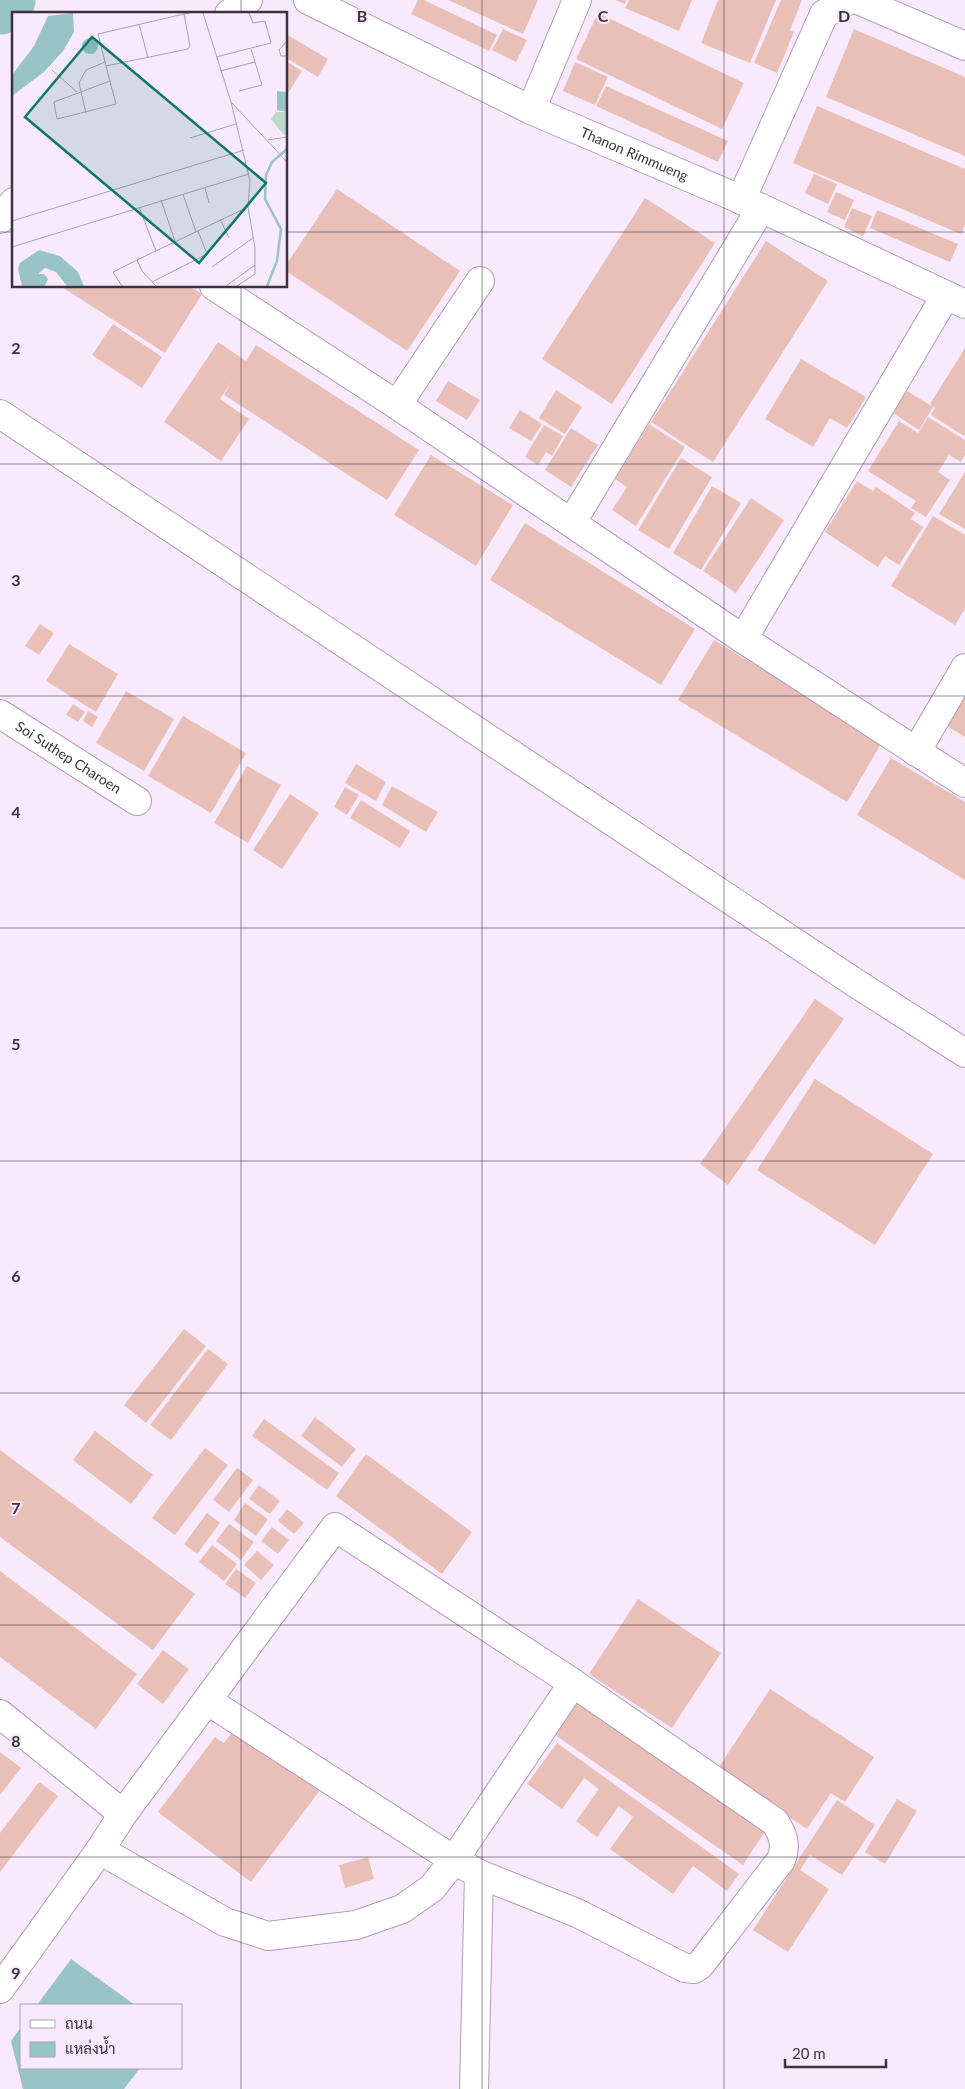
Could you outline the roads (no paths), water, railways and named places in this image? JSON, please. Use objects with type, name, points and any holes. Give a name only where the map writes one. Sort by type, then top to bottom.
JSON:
[{"type":"street","points":[[232,12],[248,0]]},
{"type":"street","name":"Thanon Rimmueng","points":[[308,0],[531,110],[751,204],[955,300]]},
{"type":"street","points":[[531,110],[577,0]]},
{"type":"street","points":[[572,522],[751,204],[824,14],[850,0]]},
{"type":"street","points":[[858,0],[965,46]]},
{"type":"street","points":[[0,219],[12,204]]},
{"type":"street","points":[[397,405],[480,281]]},
{"type":"street","points":[[217,288],[397,405],[743,639],[965,783]]},
{"type":"street","points":[[743,639],[955,300]]},
{"type":"street","points":[[0,414],[854,982],[965,1053]]},
{"type":"street","points":[[916,752],[965,668]]},
{"type":"street","name":"Soi Suthep Charoen","points":[[0,714],[138,800]]},
{"type":"street","points":[[0,1989],[100,1850],[123,1814],[335,1527],[573,1683],[775,1822],[784,1839],[785,1851],[700,1965],[694,1968],[684,1968],[578,1913],[479,1874],[454,1860],[208,1701]]},
{"type":"street","points":[[100,1850],[226,1922],[268,1936],[356,1925],[402,1909],[432,1888],[454,1860],[573,1683]]},
{"type":"street","points":[[0,1714],[123,1814]]},
{"type":"street","points":[[474,2089],[479,1874]]},
{"type":"water","points":[[71,1959],[134,2004],[38,2004]]},
{"type":"water","points":[[20,2028],[20,2069],[139,2069],[124,2089],[23,2089],[11,2041]]},
{"type":"waterway","points":[[0,4],[5,0]]}]
